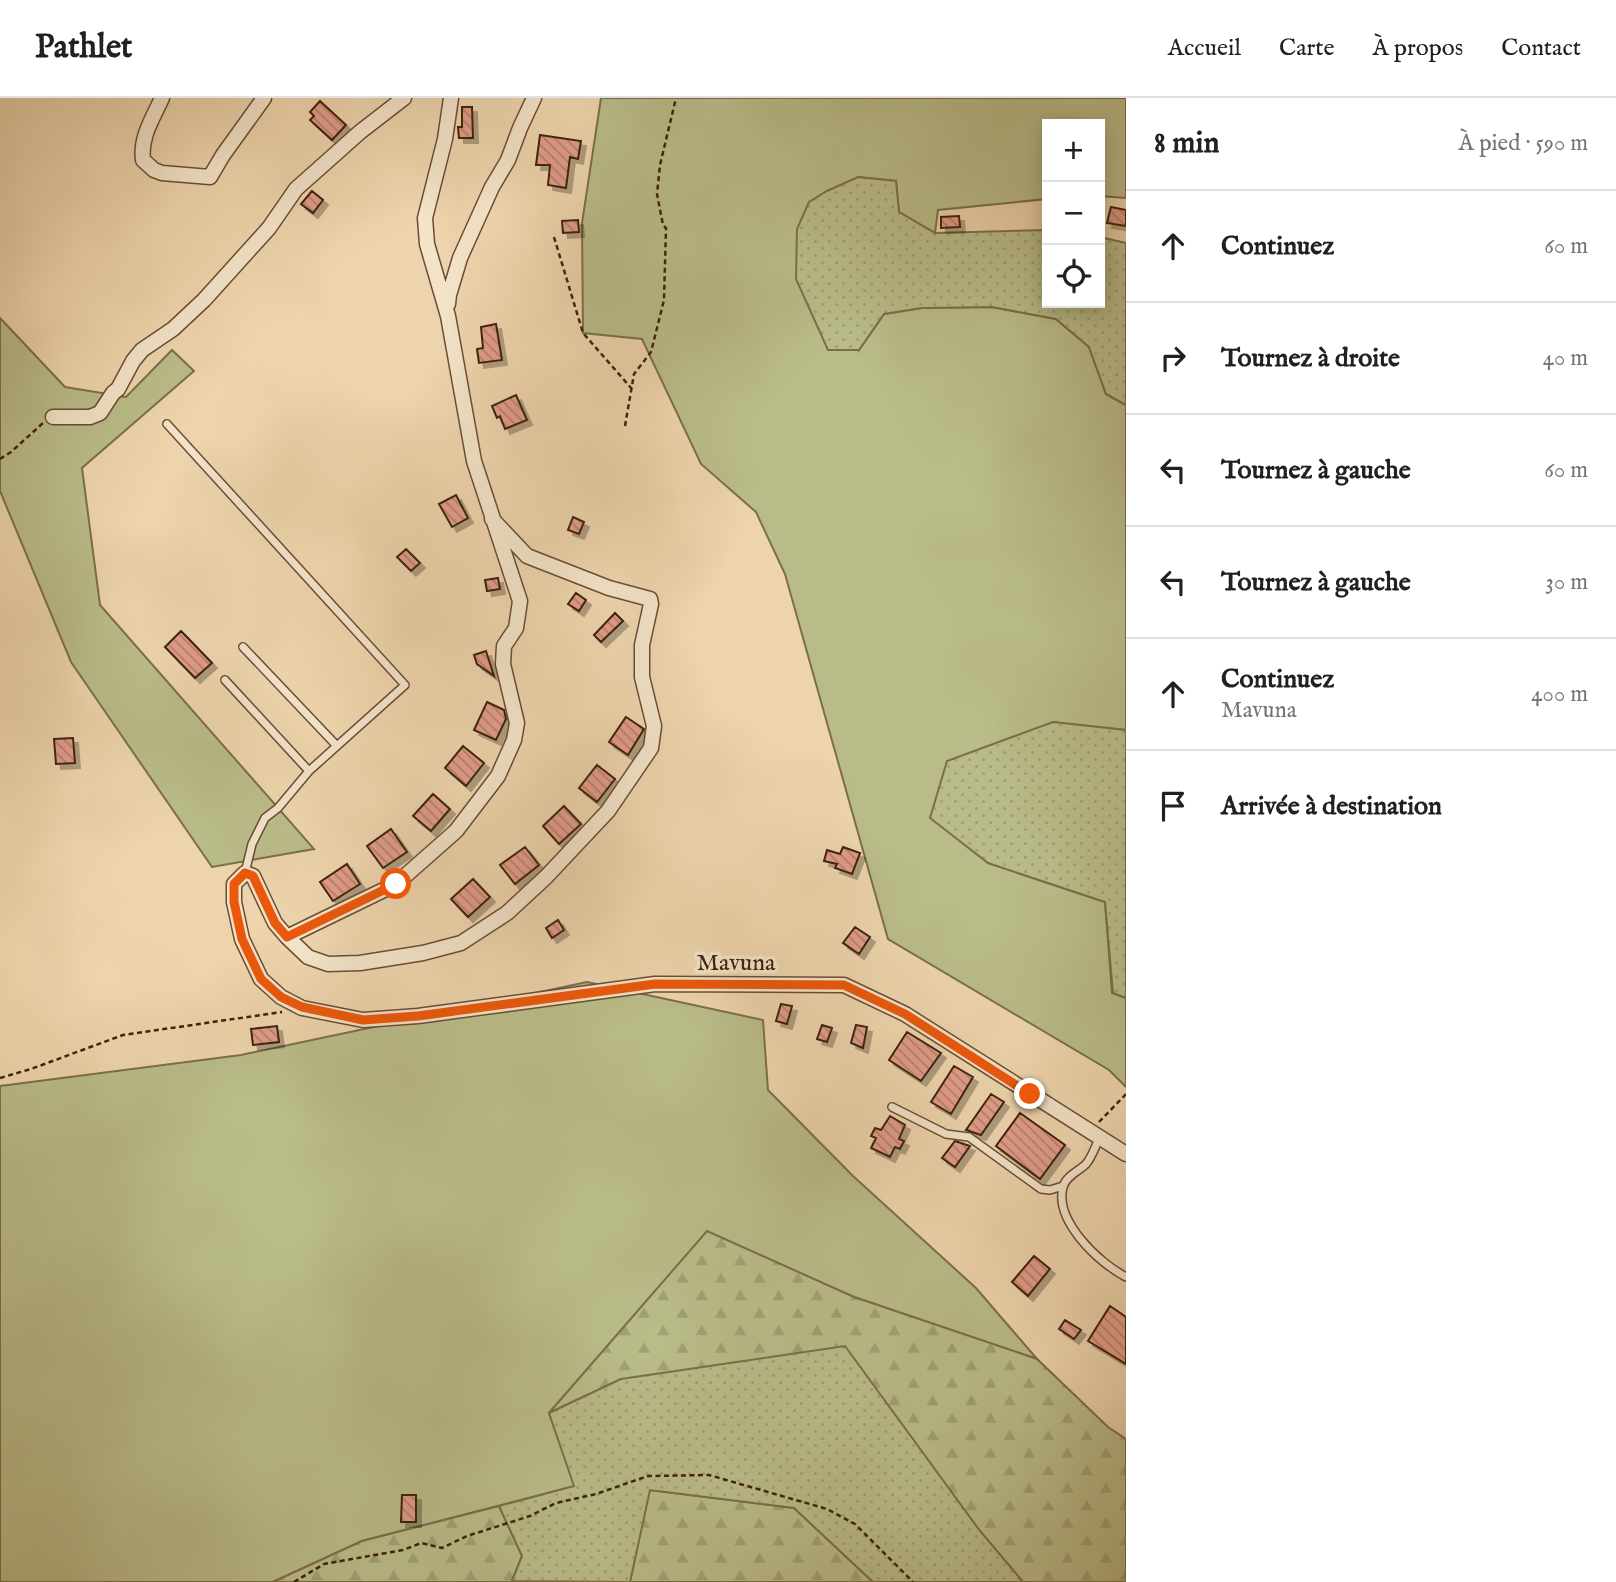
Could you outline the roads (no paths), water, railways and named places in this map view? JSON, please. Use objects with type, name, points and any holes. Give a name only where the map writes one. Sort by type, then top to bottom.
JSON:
[{"type":"street","points":[[162,98],[146,130],[142,146],[143,160],[162,173],[208,178],[264,98]]},
{"type":"street","points":[[53,417],[90,417],[100,413],[118,389],[133,361],[204,300],[269,228],[296,190],[360,132],[404,98]]},
{"type":"street","points":[[287,937],[396,884],[456,831],[498,776],[514,740],[517,723],[503,664],[504,646],[516,628],[520,601],[474,461],[448,316],[427,244],[425,218],[445,139],[451,98]]},
{"type":"street","points":[[448,316],[449,295],[460,258],[492,187],[508,160],[534,98]]},
{"type":"street","points":[[245,873],[253,876],[275,923],[308,957],[328,964],[423,953],[461,943],[507,913],[546,877],[608,811],[650,748],[654,726],[642,677],[642,645],[651,601],[609,588],[527,556],[492,519]]},
{"type":"street","name":"Mavuna","points":[[245,873],[234,884],[234,902],[242,939],[261,979],[281,997],[302,1007],[363,1020],[418,1016],[655,984],[844,985],[905,1014],[1126,1154]]},
{"type":"lane","points":[[167,424],[405,685],[309,771],[278,808],[265,817],[252,844],[245,873]]},
{"type":"lane","points":[[243,647],[337,746]]},
{"type":"lane","points":[[225,680],[309,771]]},
{"type":"lane","points":[[892,1107],[946,1135],[969,1138],[1041,1189],[1050,1191],[1063,1186]]},
{"type":"lane","points":[[1094,1136],[1088,1162],[1069,1177],[1063,1186],[1063,1201],[1073,1232],[1109,1268],[1126,1277]]}]
